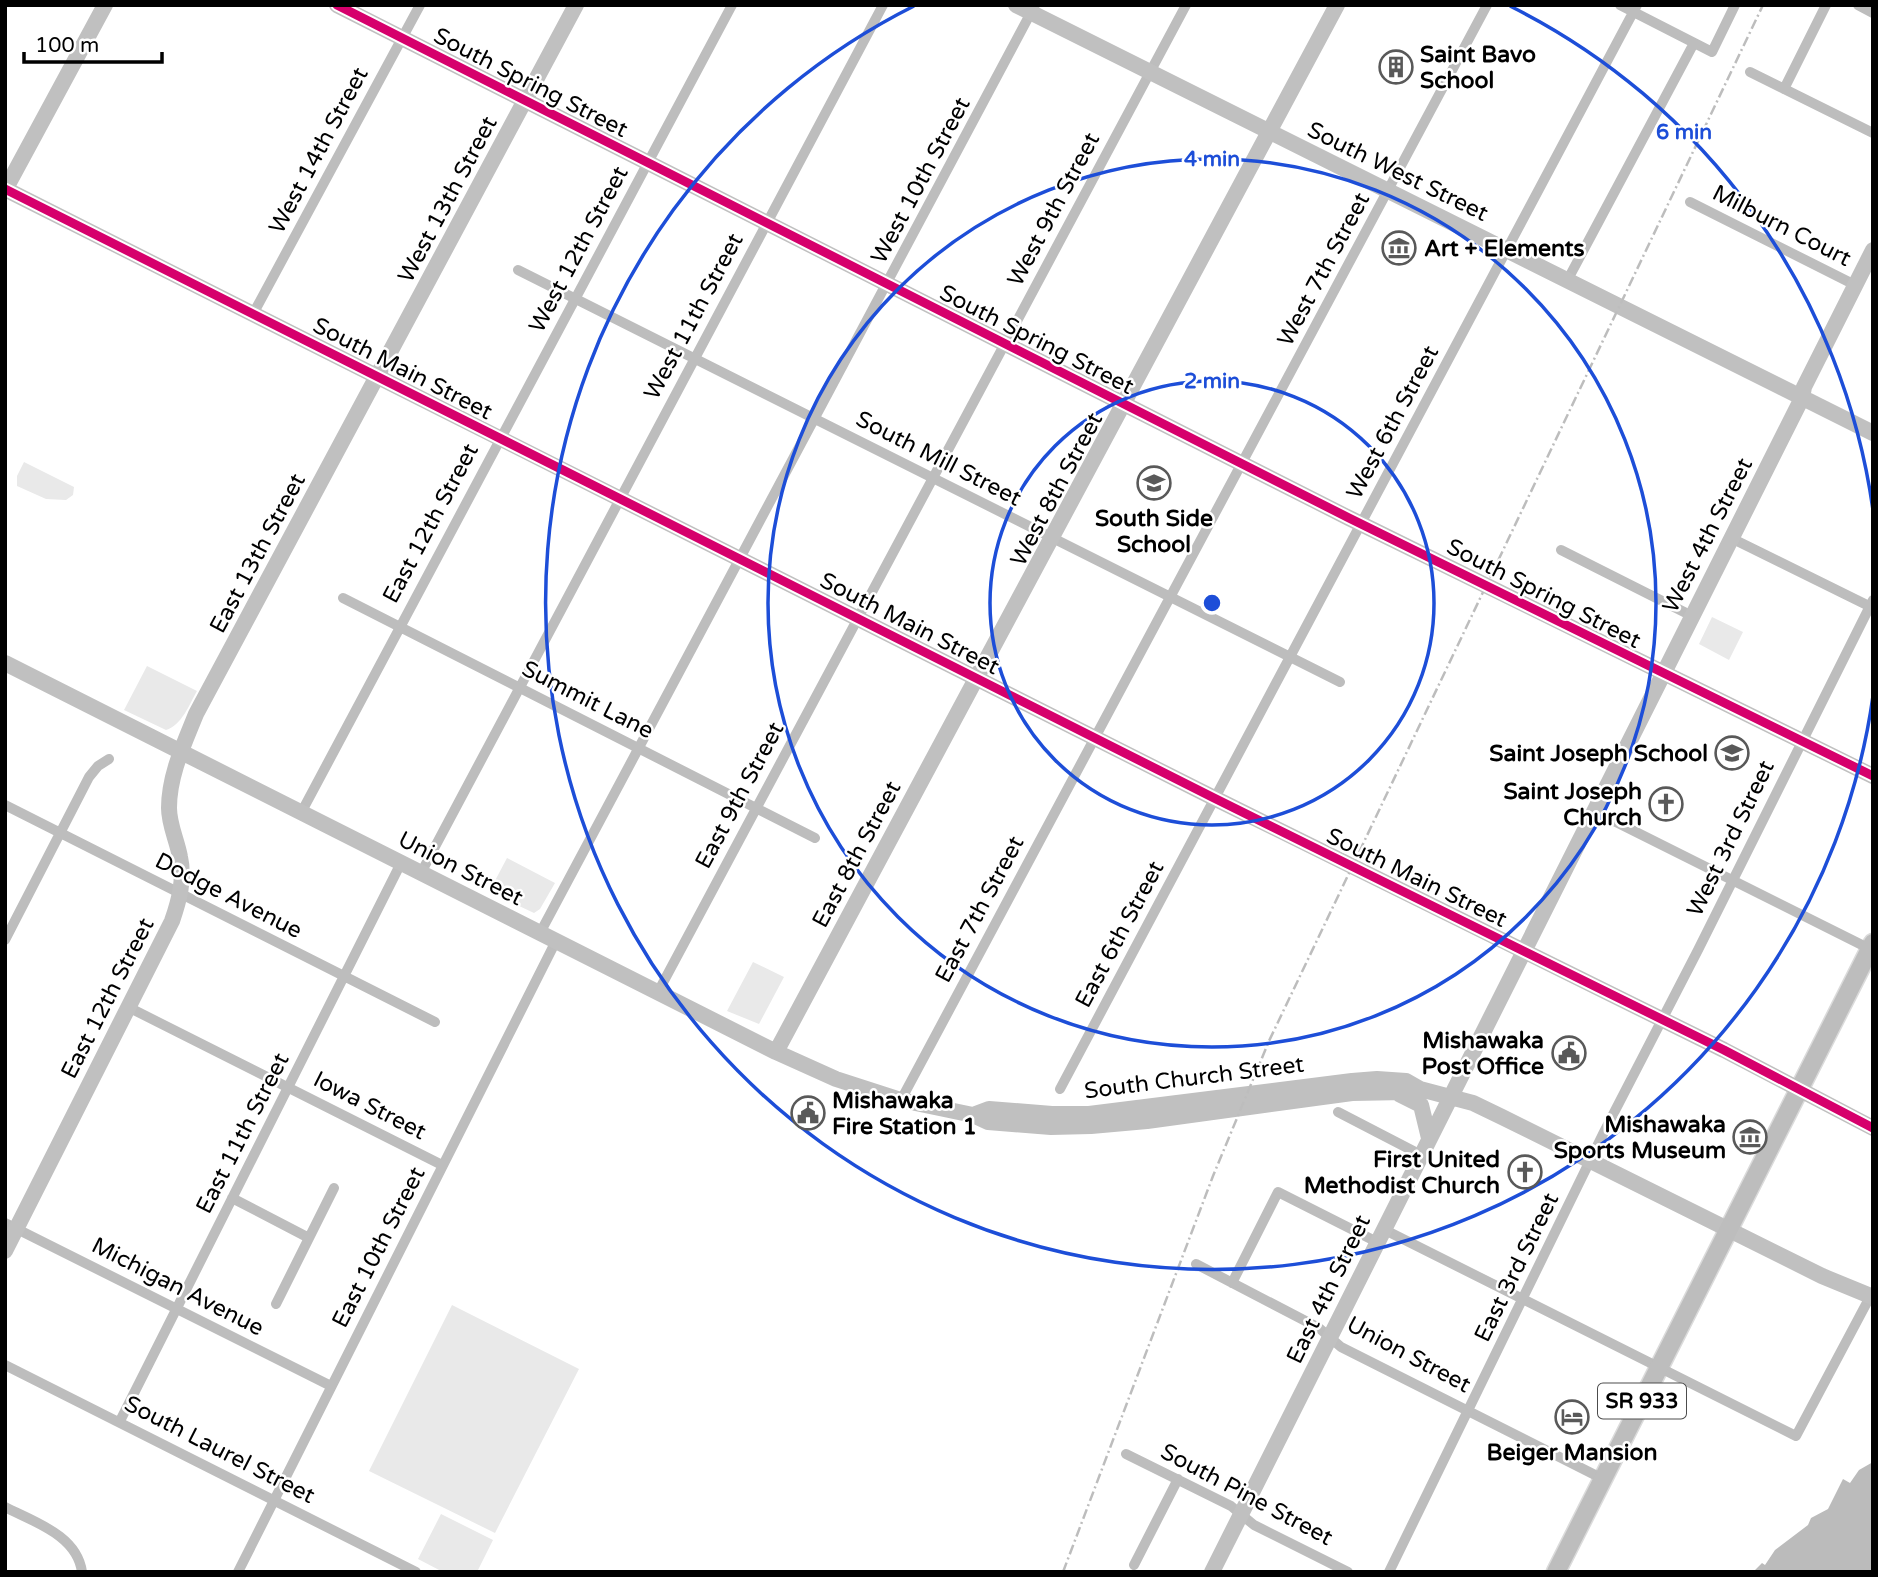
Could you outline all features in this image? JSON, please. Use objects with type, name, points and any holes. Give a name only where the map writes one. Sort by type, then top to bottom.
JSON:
[{"type":"main road","name":"SR 933","points":[[1556,1572],[1871,946]]},
{"type":"street","points":[[5,189],[105,5]]},
{"type":"street","name":"South Spring Street","points":[[337,5],[1360,523],[1873,776]]},
{"type":"street","name":"West 14th Street","points":[[253,314],[420,5]]},
{"type":"street","name":"West 13th Street","points":[[377,377],[576,5]]},
{"type":"street","name":"West 12th Street","points":[[500,439],[732,5]]},
{"type":"street","name":"West 11th Street","points":[[620,499],[883,5]]},
{"type":"street","name":"South West Street","points":[[1016,5],[1033,9],[1150,73],[1873,433]]},
{"type":"street","name":"West 9th Street","points":[[859,618],[1186,5]]},
{"type":"street","name":"West 8th Street","points":[[977,678],[1337,5]]},
{"type":"street","name":"West 7th Street","points":[[1095,737],[1488,5]]},
{"type":"street","points":[[1619,5],[1635,9],[1713,52],[1735,5]]},
{"type":"street","points":[[1784,89],[1826,5]]},
{"type":"street","points":[[1858,5],[1873,13]]},
{"type":"street","name":"West 10th Street","points":[[739,558],[1033,9]]},
{"type":"street","name":"West 6th Street","points":[[1214,797],[1635,9]]},
{"type":"street","points":[[1567,281],[1694,43]]},
{"type":"street","points":[[1750,72],[1873,133]]},
{"type":"street","name":"South Main Street","points":[[5,189],[1214,797],[1662,1019],[1873,1128]]},
{"type":"street","name":"Milburn Court","points":[[1690,202],[1855,285]]},
{"type":"street","name":"West 4th Street","points":[[1524,952],[1802,398],[1804,387],[1873,250]]},
{"type":"street","name":"South Mill Street","points":[[518,270],[1340,682]]},
{"type":"street","name":"East 13th Street","points":[[180,752],[206,694],[377,377]]},
{"type":"street","name":"East 12th Street","points":[[302,813],[500,439]]},
{"type":"street","points":[[421,873],[620,499]]},
{"type":"street","points":[[1731,538],[1872,605]]},
{"type":"street","points":[[1560,550],[1692,616]]},
{"type":"street","points":[[540,933],[739,558]]},
{"type":"street","name":"Summit Lane","points":[[343,598],[815,838]]},
{"type":"street","name":"West 3rd Street","points":[[1662,1019],[1872,605]]},
{"type":"street","name":"East 9th Street","points":[[658,992],[859,618]]},
{"type":"street","name":"Union Street","points":[[5,663],[776,1052],[836,1079],[901,1100]]},
{"type":"street","name":"East 8th Street","points":[[776,1052],[977,678]]},
{"type":"street","name":"East 7th Street","points":[[901,1100],[1095,737]]},
{"type":"street","name":"East 12th Street","points":[[5,1251],[11,1226],[172,921],[180,893],[180,857],[169,807],[180,752]]},
{"type":"street","points":[[5,940],[89,777],[98,766],[109,759]]},
{"type":"street","name":"East 6th Street","points":[[1060,1089],[1214,797]]},
{"type":"street","name":"Dodge Avenue","points":[[5,805],[435,1021]]},
{"type":"street","points":[[1594,811],[1871,946]]},
{"type":"street","name":"East 11th Street","points":[[120,1421],[401,863]]},
{"type":"street","name":"East 10th Street","points":[[238,1572],[556,941]]},
{"type":"street","name":"East 4th Street","points":[[1212,1572],[1524,952]]},
{"type":"street","name":"Iowa Street","points":[[128,1007],[442,1165]]},
{"type":"street","name":"East 3rd Street","points":[[1389,1572],[1662,1019]]},
{"type":"street","name":"South Church Street","points":[[973,1115],[989,1109],[1052,1114],[1114,1111],[1377,1079],[1406,1081],[1420,1089],[1450,1096],[1491,1112],[1842,1285],[1872,1294]]},
{"type":"street","name":"South Church Street","points":[[901,1100],[973,1115],[988,1122],[1051,1127],[1147,1121],[1352,1093],[1420,1089]]},
{"type":"street","points":[[1394,1091],[1421,1105],[1429,1138]]},
{"type":"street","points":[[1338,1112],[1421,1155]]},
{"type":"street","points":[[276,1304],[334,1188]]},
{"type":"street","points":[[1232,1283],[1278,1192],[1522,1299],[1796,1436],[1872,1294]]},
{"type":"street","points":[[232,1198],[309,1238]]},
{"type":"street","name":"Michigan Avenue","points":[[11,1226],[331,1386]]},
{"type":"street","name":"Union Street","points":[[1196,1265],[1319,1328],[1343,1348],[1603,1479]]},
{"type":"street","name":"South Laurel Street","points":[[5,1364],[274,1499],[395,1567],[416,1572]]},
{"type":"street","name":"South Pine Street","points":[[1126,1454],[1231,1506],[1254,1525],[1349,1572]]},
{"type":"street","points":[[1135,1565],[1178,1479]]},
{"type":"street","points":[[7,1512],[66,1540],[82,1568]]},
{"type":"shaded area","points":[[24,462],[74,487],[73,495],[66,500],[46,499],[17,486],[17,476]]},
{"type":"shaded area","points":[[1712,617],[1743,632],[1729,660],[1699,644]]},
{"type":"shaded area","points":[[147,666],[197,691],[181,719],[166,730],[124,710]]},
{"type":"shaded area","points":[[507,858],[555,883],[540,909],[534,913],[489,892]]},
{"type":"shaded area","points":[[753,962],[784,977],[759,1024],[727,1011]]},
{"type":"shaded area","points":[[452,1305],[579,1369],[495,1533],[369,1471]]},
{"type":"shaded area","points":[[1873,1462],[1873,1572],[1753,1572],[1762,1563],[1765,1565],[1775,1550],[1808,1525],[1811,1518],[1828,1509],[1843,1479],[1850,1483],[1859,1470]]},
{"type":"shaded area","points":[[441,1514],[493,1540],[477,1572],[443,1572],[418,1559]]},
{"type":"railway","points":[[1063,1572],[1213,1176],[1269,1041],[1763,5]]},
{"type":"cycle path","points":[[337,5],[1349,518],[1873,776]]},
{"type":"cycle path","points":[[5,189],[1214,798],[1724,1050],[1873,1128]]},
{"type":"place","name":"Saint Bavo School","points":[[1396,67]]},
{"type":"place","name":"Art + Elements","points":[[1399,248]]},
{"type":"place","name":"South Side School","points":[[1154,483]]},
{"type":"place","name":"Saint Joseph School","points":[[1732,753]]},
{"type":"place","name":"Saint Joseph Church","points":[[1666,804]]},
{"type":"place","name":"Mishawaka Post Office","points":[[1569,1053]]},
{"type":"place","name":"Mishawaka Fire Station 1","points":[[808,1113]]},
{"type":"place","name":"Mishawaka Sports Museum","points":[[1750,1137]]},
{"type":"place","name":"First United Methodist Church","points":[[1525,1172]]},
{"type":"place","name":"Beiger Mansion","points":[[1572,1417]]}]
